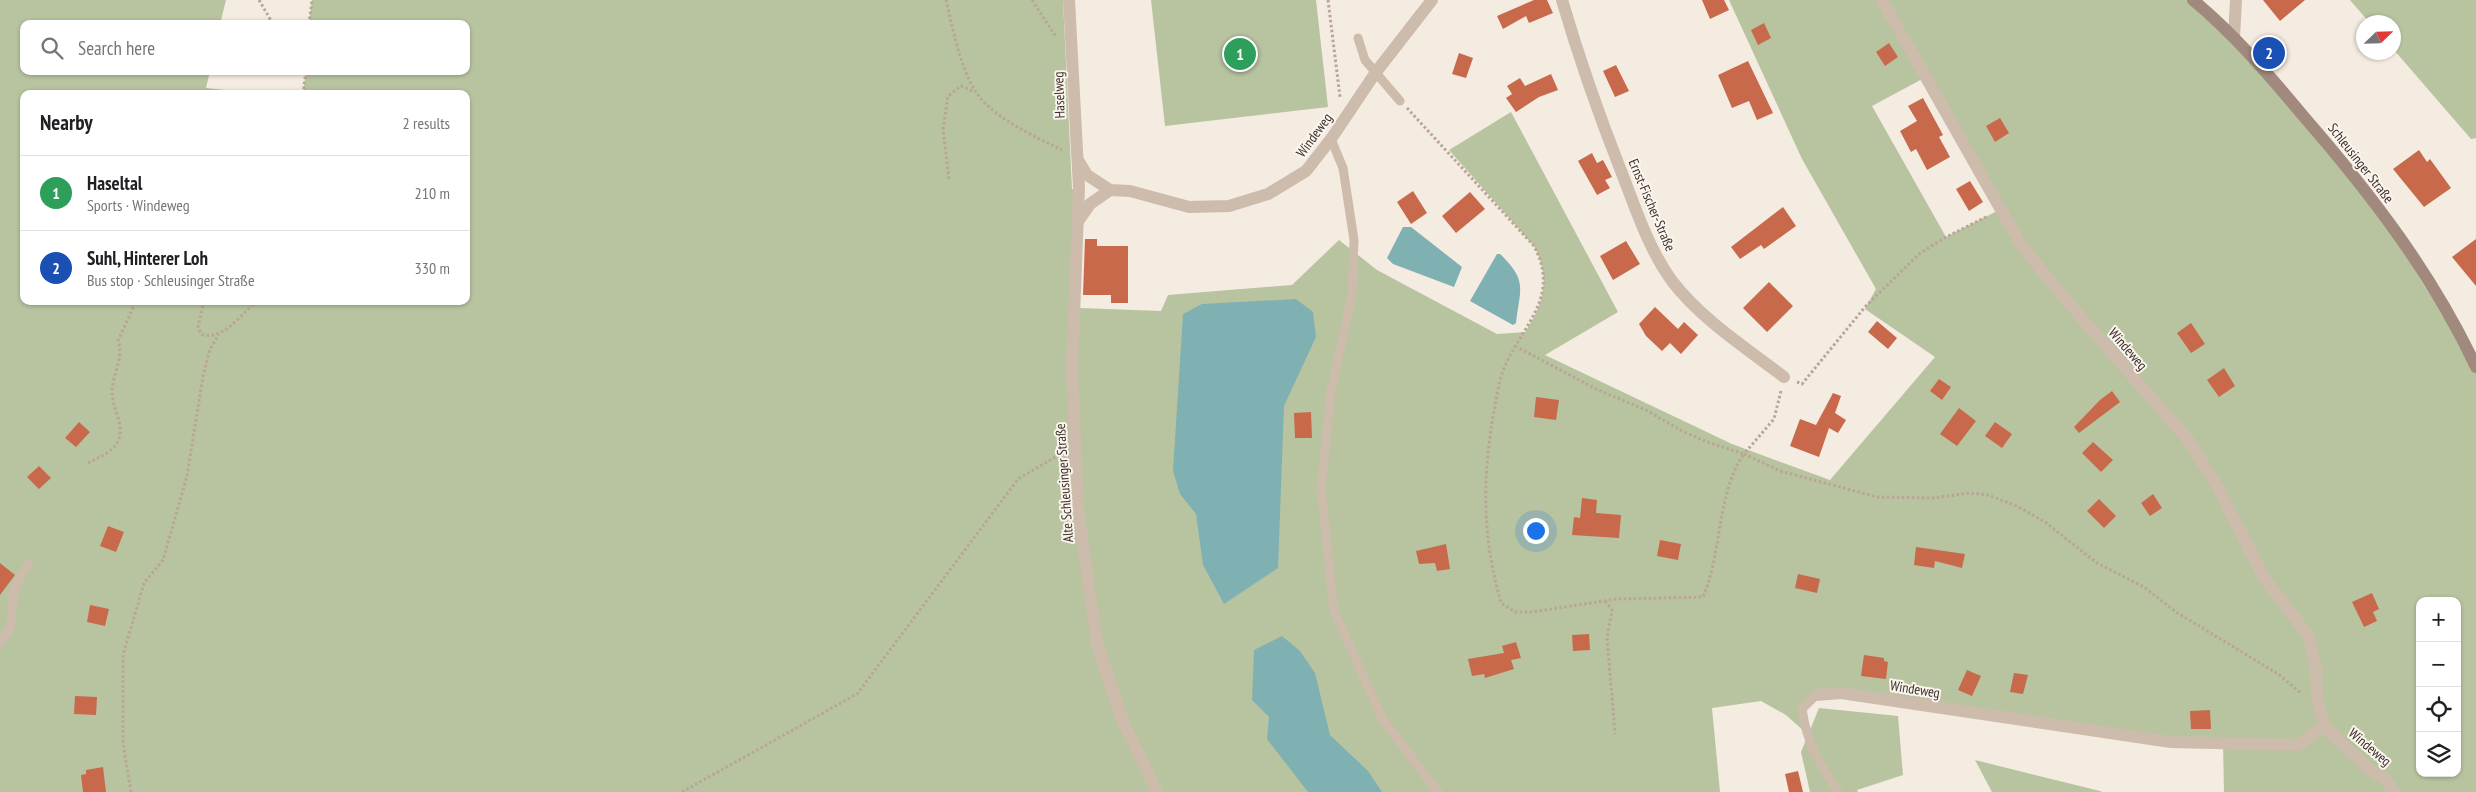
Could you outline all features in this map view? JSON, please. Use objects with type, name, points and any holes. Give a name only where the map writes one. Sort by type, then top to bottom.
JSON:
[{"type":"main road","name":"Schleusinger Straße","points":[[2193,0],[2256,61],[2354,175],[2426,276],[2454,323],[2476,367]]},
{"type":"street","name":"Haselweg","points":[[1069,0],[1079,188]]},
{"type":"street","name":"Windeweg","points":[[1076,158],[1087,175],[1110,190],[1130,191],[1190,207],[1229,206],[1268,194],[1306,171],[1331,139],[1376,72],[1432,0]]},
{"type":"street","name":"Ernst-Fischer-Straße","points":[[1562,0],[1581,67],[1642,227],[1656,257],[1673,282],[1719,327],[1784,377]]},
{"type":"street","name":"Windeweg","points":[[1882,0],[2021,245],[2189,442],[2219,488],[2264,578],[2309,636],[2316,670],[2317,698],[2324,726],[2372,771],[2384,778],[2394,792]]},
{"type":"street","points":[[2234,38],[2236,0]]},
{"type":"street","name":"Alte Schleusinger Straße","points":[[1079,188],[1072,358],[1078,508],[1097,644],[1124,722],[1157,792]]},
{"type":"street","points":[[1079,220],[1090,204],[1110,190]]},
{"type":"street","name":"Windeweg","points":[[1816,695],[1841,693],[2171,742],[2298,745],[2324,726]]},
{"type":"lane","points":[[1358,38],[1365,60],[1400,101]]},
{"type":"lane","points":[[1331,139],[1343,168],[1354,240],[1352,295],[1331,391],[1321,490],[1334,611],[1383,720],[1438,792]]},
{"type":"lane","points":[[0,643],[11,626],[13,596],[18,581],[28,563]]},
{"type":"lane","name":"Windeweg","points":[[1816,695],[1802,709],[1805,732],[1815,756],[1838,792]]},
{"type":"path","points":[[259,0],[271,20]]},
{"type":"path","points":[[310,20],[312,0]]},
{"type":"path","points":[[946,0],[958,48],[976,92],[1002,118],[1076,158]]},
{"type":"path","points":[[1032,0],[1054,35],[1073,50]]},
{"type":"path","points":[[1328,0],[1340,97]]},
{"type":"path","points":[[304,90],[305,75]]},
{"type":"path","points":[[949,179],[943,129],[948,96],[961,86],[976,92]]},
{"type":"path","points":[[1400,101],[1534,246],[1542,261],[1545,276],[1542,296],[1535,318],[1508,360],[1500,382],[1489,435],[1484,483],[1486,525],[1493,574],[1501,603],[1515,612],[1532,612],[1604,600],[1703,597],[1710,581],[1729,487],[1738,462],[1774,419],[1784,377],[1802,384],[1865,307],[1919,254],[1946,237],[2002,209]]},
{"type":"path","points":[[88,463],[111,450],[117,443],[120,424],[113,402],[112,390],[121,348],[118,341],[134,305]]},
{"type":"path","points":[[203,305],[198,327],[201,334],[209,337],[219,334]]},
{"type":"path","points":[[130,792],[123,744],[123,655],[144,583],[163,560],[187,476],[203,376],[210,349],[219,334],[252,305]]},
{"type":"path","points":[[1517,347],[1596,389],[1648,411],[1680,430],[1780,470],[1877,498],[1906,499],[1988,494],[2017,506],[2045,522],[2097,563],[2144,587],[2176,612],[2278,674],[2302,694],[2317,698]]},
{"type":"path","points":[[682,792],[856,694],[1018,479],[1075,445]]},
{"type":"path","points":[[1604,600],[1612,610],[1607,638],[1615,734]]},
{"type":"green space","points":[[0,0],[226,0],[221,20],[20,20],[20,75],[209,75],[206,88],[225,90],[20,90],[20,305],[470,305],[470,90],[304,90],[305,75],[470,75],[470,20],[310,20],[312,0],[1063,0],[1072,189],[1079,188],[1080,308],[1161,311],[1168,295],[1292,285],[1339,240],[1377,270],[1497,334],[1525,332],[1537,311],[1543,290],[1542,269],[1534,246],[1449,150],[1511,112],[1618,312],[1545,355],[1732,444],[1830,480],[1935,357],[1865,309],[1876,289],[1802,159],[1729,0],[2193,0],[2354,175],[2476,367],[2476,792],[2224,792],[2223,744],[1816,695],[1802,709],[1805,732],[1786,715],[1761,701],[1712,708],[1720,792],[0,792]],"holes":[[[1926,77],[2001,209],[1946,237],[1872,106]]]},
{"type":"green space","points":[[1151,0],[1316,0],[1328,107],[1165,126]]},
{"type":"green space","points":[[2350,0],[2476,0],[2476,138],[2471,139],[2401,58],[2401,15],[2363,15]]},
{"type":"green space","points":[[1819,708],[1898,716],[1903,775],[1857,790],[1858,792],[1810,792],[1801,752]]},
{"type":"green space","points":[[1975,760],[2100,791],[2102,792],[1992,792]]},
{"type":"water","points":[[1403,227],[1411,227],[1462,267],[1454,287],[1393,264],[1387,258]]},
{"type":"water","points":[[1497,254],[1500,254],[1515,271],[1520,286],[1516,323],[1513,325],[1470,301]]},
{"type":"water","points":[[1296,299],[1313,312],[1316,337],[1284,406],[1278,568],[1224,604],[1203,565],[1196,514],[1180,494],[1173,471],[1183,314],[1202,304]]},
{"type":"water","points":[[1282,636],[1300,651],[1315,673],[1330,735],[1368,771],[1382,792],[1308,792],[1267,739],[1269,717],[1252,700],[1254,650]]},
{"type":"building","points":[[1534,0],[1547,0],[1553,13],[1529,23],[1526,16],[1503,29],[1497,16]]},
{"type":"building","points":[[1702,0],[1724,0],[1729,10],[1710,19]]},
{"type":"building","points":[[2263,0],[2305,0],[2280,21]]},
{"type":"building","points":[[1764,23],[1771,38],[1758,45],[1751,30]]},
{"type":"building","points":[[1889,43],[1898,57],[1885,66],[1876,52]]},
{"type":"building","points":[[1459,53],[1473,58],[1466,78],[1452,74]]},
{"type":"building","points":[[1748,61],[1773,113],[1757,120],[1749,101],[1732,108],[1718,75]]},
{"type":"building","points":[[1616,65],[1629,91],[1615,97],[1603,71]]},
{"type":"building","points":[[1551,74],[1558,90],[1539,97],[1516,112],[1506,98],[1512,94],[1507,86],[1520,78],[1525,86]]},
{"type":"building","points":[[1923,98],[1943,135],[1939,137],[1950,157],[1927,170],[1916,149],[1911,152],[1900,131],[1917,121],[1908,106]]},
{"type":"building","points":[[2000,118],[2009,133],[1995,142],[1986,126]]},
{"type":"building","points":[[2419,150],[2427,162],[2430,159],[2451,188],[2424,207],[2393,169]]},
{"type":"building","points":[[1592,153],[1597,163],[1603,160],[1612,177],[1605,180],[1610,188],[1597,195],[1578,161]]},
{"type":"building","points":[[1970,181],[1983,202],[1969,211],[1956,189]]},
{"type":"building","points":[[1413,191],[1427,213],[1411,224],[1397,202]]},
{"type":"building","points":[[1470,192],[1485,209],[1456,233],[1442,216]]},
{"type":"building","points":[[1783,207],[1796,226],[1764,249],[1761,245],[1740,259],[1731,247]]},
{"type":"building","points":[[1085,239],[1097,239],[1097,246],[1128,246],[1128,303],[1111,303],[1111,295],[1083,295]]},
{"type":"building","points":[[2476,239],[2476,286],[2452,257]]},
{"type":"building","points":[[1626,241],[1640,264],[1613,280],[1600,256]]},
{"type":"building","points":[[1769,282],[1793,306],[1767,332],[1743,308]]},
{"type":"building","points":[[1655,307],[1678,329],[1684,322],[1698,335],[1681,354],[1670,343],[1662,351],[1646,336],[1639,324]]},
{"type":"building","points":[[1877,321],[1897,338],[1888,349],[1868,332]]},
{"type":"building","points":[[2191,323],[2205,344],[2191,353],[2177,333]]},
{"type":"building","points":[[2224,368],[2235,386],[2219,397],[2207,380]]},
{"type":"building","points":[[1939,379],[1951,387],[1942,400],[1930,391]]},
{"type":"building","points":[[2112,391],[2120,402],[2079,433],[2074,427],[2100,400]]},
{"type":"building","points":[[1833,393],[1841,396],[1835,413],[1846,420],[1838,433],[1829,428],[1819,457],[1790,446],[1800,419],[1816,425]]},
{"type":"building","points":[[1536,397],[1559,400],[1556,420],[1534,417]]},
{"type":"building","points":[[1959,408],[1976,421],[1957,446],[1940,434]]},
{"type":"building","points":[[1311,412],[1312,438],[1295,438],[1294,413]]},
{"type":"building","points":[[79,422],[90,432],[76,447],[65,438]]},
{"type":"building","points":[[1995,422],[2012,434],[2002,448],[1985,436]]},
{"type":"building","points":[[2093,442],[2113,460],[2101,472],[2082,453]]},
{"type":"building","points":[[39,466],[51,478],[39,489],[27,477]]},
{"type":"building","points":[[2153,494],[2162,508],[2150,516],[2141,503]]},
{"type":"building","points":[[1582,498],[1597,500],[1596,513],[1621,515],[1619,538],[1572,535],[1574,517],[1580,518]]},
{"type":"building","points":[[2099,499],[2116,516],[2104,528],[2087,511]]},
{"type":"building","points":[[108,526],[124,532],[116,552],[100,546]]},
{"type":"building","points":[[1660,540],[1681,544],[1678,560],[1657,556]]},
{"type":"building","points":[[1446,544],[1450,569],[1437,571],[1435,563],[1419,564],[1416,551]]},
{"type":"building","points":[[1916,547],[1965,554],[1962,568],[1935,561],[1934,568],[1914,565]]},
{"type":"building","points":[[0,563],[15,575],[0,595]]},
{"type":"building","points":[[1798,574],[1820,579],[1817,593],[1795,588]]},
{"type":"building","points":[[2372,593],[2379,609],[2373,612],[2377,621],[2364,627],[2352,602]]},
{"type":"building","points":[[90,605],[109,609],[105,626],[87,622]]},
{"type":"building","points":[[1589,634],[1590,650],[1573,651],[1572,635]]},
{"type":"building","points":[[1516,642],[1521,658],[1511,660],[1514,669],[1485,678],[1484,674],[1472,676],[1468,659],[1504,653],[1502,646]]},
{"type":"building","points":[[1864,655],[1884,658],[1884,661],[1888,662],[1886,679],[1861,676]]},
{"type":"building","points":[[1967,670],[1981,676],[1972,696],[1958,690]]},
{"type":"building","points":[[2014,673],[2028,675],[2023,694],[2010,692]]},
{"type":"building","points":[[75,696],[97,697],[96,715],[74,714]]},
{"type":"building","points":[[2210,710],[2211,729],[2191,729],[2190,711]]},
{"type":"building","points":[[103,767],[106,792],[83,792],[81,775],[86,774],[86,770]]},
{"type":"building","points":[[1798,771],[1803,792],[1789,792],[1785,774]]},
{"type":"place","name":"Suhl, Hinterer Loh","points":[[2269,53]]},
{"type":"place","name":"Haseltal","points":[[1240,54]]}]
